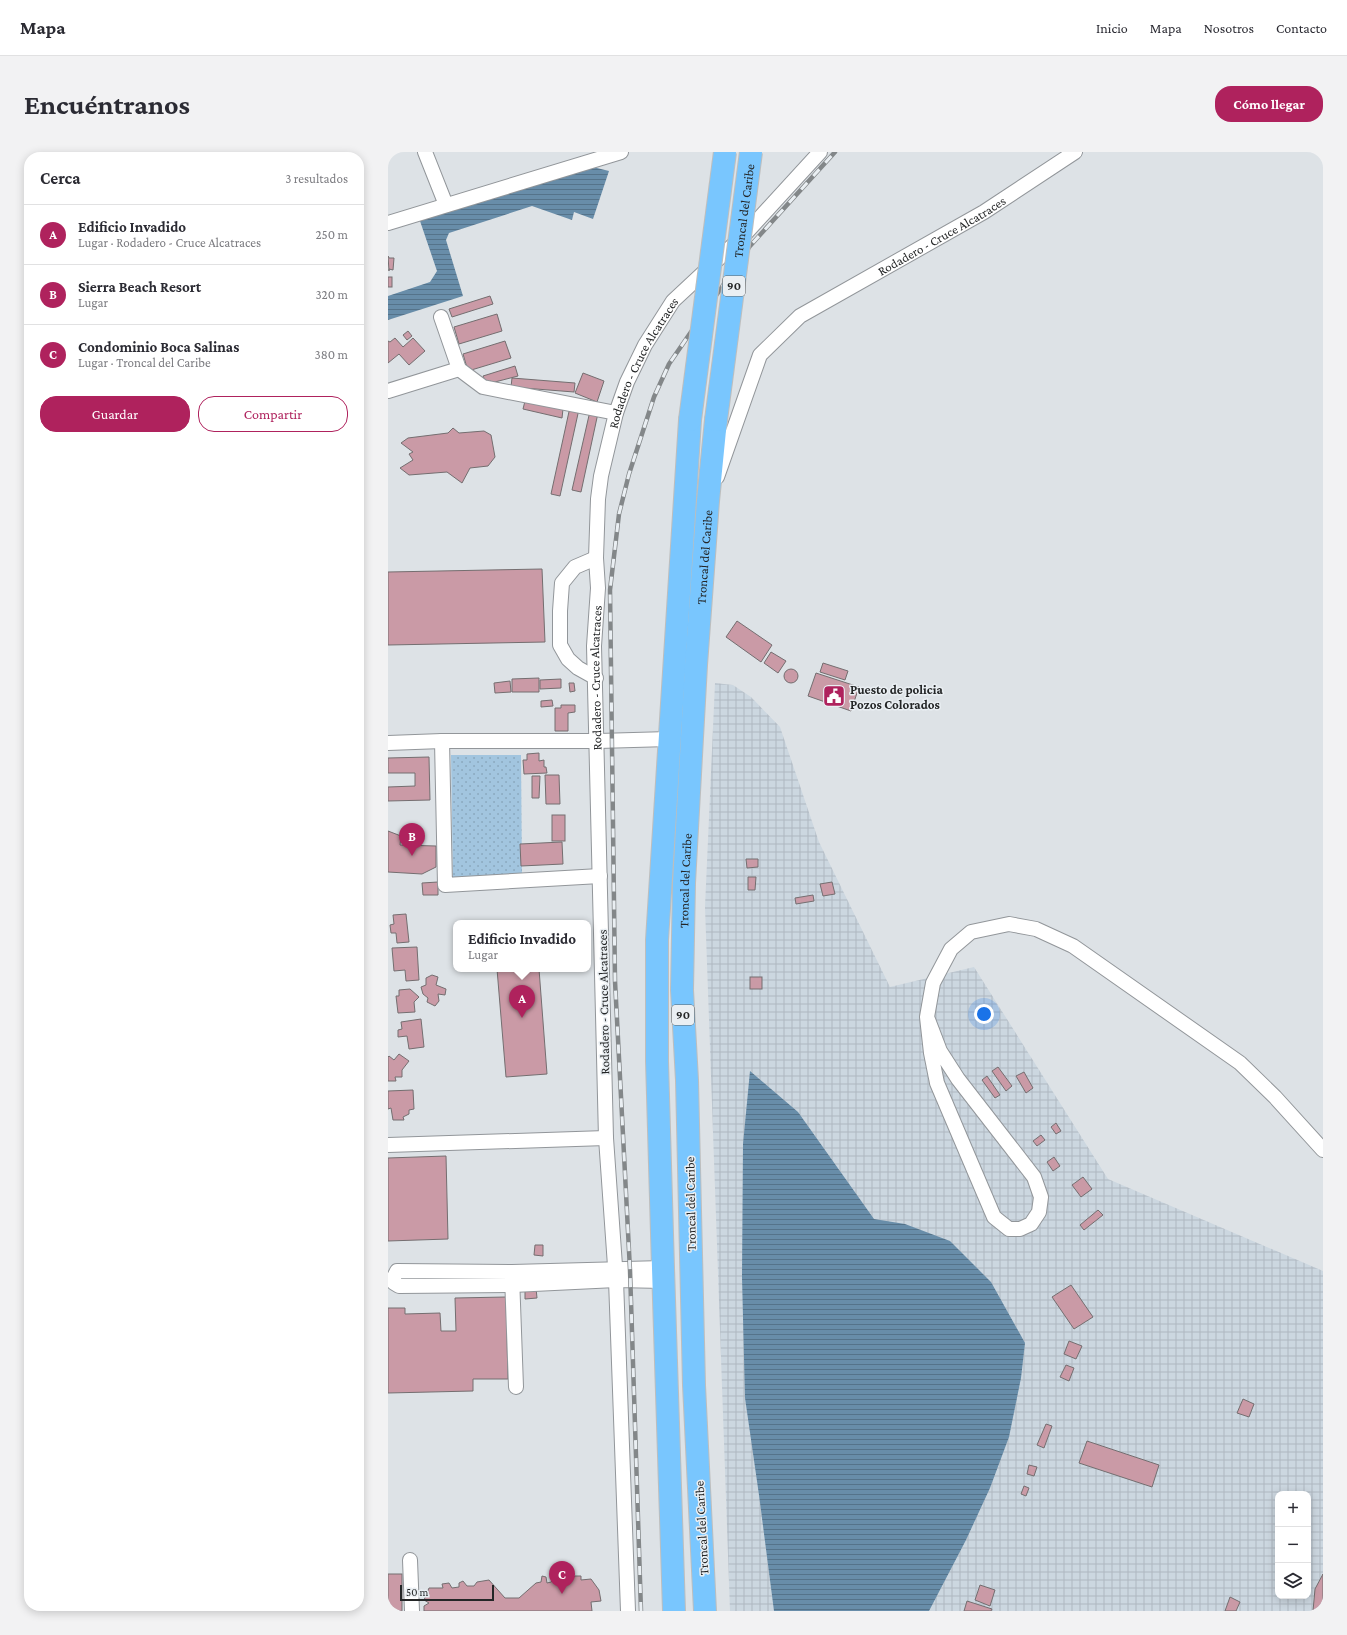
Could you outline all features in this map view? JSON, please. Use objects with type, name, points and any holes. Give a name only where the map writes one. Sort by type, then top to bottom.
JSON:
[{"type":"highway","name":"Troncal del Caribe","points":[[674,1611],[663,1274],[658,1061],[658,940],[669,739],[690,420],[725,152]]},
{"type":"highway","name":"Troncal del Caribe","points":[[704,1611],[694,1385],[687,1080],[682,990],[685,875],[696,665],[708,501],[716,420],[751,152]]},
{"type":"street","points":[[425,152],[446,205]]},
{"type":"street","points":[[388,223],[621,152]]},
{"type":"street","name":"Rodadero - Cruce Alcatraces","points":[[628,1611],[615,1275],[606,1138],[598,741],[594,646],[598,588],[596,525],[601,476],[616,413],[628,382],[645,345],[673,301],[745,234],[820,152]]},
{"type":"street","name":"Rodadero - Cruce Alcatraces","points":[[708,501],[760,355],[800,316],[984,212],[1075,152]]},
{"type":"street","points":[[441,317],[459,369],[483,387],[616,413]]},
{"type":"street","points":[[388,391],[459,369]]},
{"type":"street","points":[[596,558],[575,567],[562,583],[560,645],[568,659],[578,668],[596,678]]},
{"type":"street","points":[[388,743],[442,741],[598,741],[669,739]]},
{"type":"street","points":[[442,741],[445,884],[600,876]]},
{"type":"street","points":[[927,1017],[940,1051],[958,1079],[1034,1177],[1041,1198],[1039,1212],[1031,1224],[1020,1229],[1010,1228],[994,1217],[937,1083],[931,1053],[927,1017],[933,983],[951,949],[971,932],[1009,924],[1036,929],[1073,946],[1240,1063],[1276,1097],[1323,1150]]},
{"type":"street","points":[[388,1145],[606,1138]]},
{"type":"street","points":[[512,1278],[397,1271],[392,1278],[394,1283],[399,1286],[512,1278],[663,1274]]},
{"type":"street","points":[[512,1278],[516,1387]]},
{"type":"street","points":[[410,1560],[412,1611]]},
{"type":"shaded area","points":[[589,166],[609,171],[593,219],[574,212],[572,220],[532,206],[449,233],[446,240],[463,296],[388,320],[388,296],[430,282],[437,271],[420,221]]},
{"type":"shaded area","points":[[715,683],[733,685],[751,697],[780,727],[819,842],[890,987],[974,967],[1108,1179],[1323,1271],[1323,1611],[730,1611],[705,907]]},
{"type":"shaded area","points":[[451,755],[521,755],[522,880],[453,883]]},
{"type":"shaded area","points":[[750,1071],[798,1112],[874,1219],[905,1224],[950,1241],[991,1282],[1025,1343],[1021,1378],[1009,1437],[990,1488],[966,1540],[929,1611],[774,1611],[745,1398],[742,1277],[743,1144]]},
{"type":"building","points":[[388,256],[389,258],[394,258],[393,270],[389,269],[389,271]]},
{"type":"building","points":[[388,277],[392,277],[392,287],[388,287]]},
{"type":"building","points":[[490,296],[493,304],[452,317],[449,309]]},
{"type":"building","points":[[497,314],[502,331],[459,344],[454,327]]},
{"type":"building","points":[[408,331],[412,336],[407,340],[403,335]]},
{"type":"building","points":[[395,338],[403,347],[413,338],[425,351],[409,365],[399,354],[388,363],[388,341],[390,342]]},
{"type":"building","points":[[505,341],[511,358],[468,371],[463,354]]},
{"type":"building","points":[[515,366],[518,376],[486,383],[483,376]]},
{"type":"building","points":[[583,373],[604,381],[597,402],[575,393]]},
{"type":"building","points":[[512,378],[575,383],[574,392],[511,387]]},
{"type":"building","points":[[525,401],[563,409],[562,418],[523,409]]},
{"type":"building","points":[[570,407],[579,409],[560,496],[551,494]]},
{"type":"building","points":[[590,411],[598,413],[581,492],[572,490]]},
{"type":"building","points":[[453,428],[459,433],[484,431],[491,435],[495,457],[488,466],[470,468],[462,483],[447,472],[409,475],[400,468],[413,460],[409,454],[413,452],[401,443],[408,438],[448,433]]},
{"type":"building","points":[[542,569],[545,642],[388,645],[388,572]]},
{"type":"building","points":[[737,621],[772,645],[761,662],[726,637]]},
{"type":"building","points":[[771,652],[786,661],[778,673],[764,663]]},
{"type":"building","points":[[823,663],[848,671],[845,680],[820,672]]},
{"type":"building","points":[[791,669],[796,671],[798,676],[796,681],[791,683],[786,681],[784,676],[786,671]]},
{"type":"building","points":[[816,673],[859,687],[851,711],[808,696]]},
{"type":"building","points":[[539,678],[539,692],[512,692],[512,679]]},
{"type":"building","points":[[561,679],[561,688],[540,689],[540,680]]},
{"type":"building","points":[[510,681],[511,692],[495,693],[494,683]]},
{"type":"building","points":[[569,683],[574,683],[575,691],[570,692]]},
{"type":"building","points":[[552,700],[553,706],[541,707],[541,701]]},
{"type":"building","points":[[561,705],[575,705],[575,712],[568,713],[568,731],[555,731],[555,708],[561,708]]},
{"type":"building","points":[[539,753],[539,761],[544,760],[544,767],[546,767],[547,773],[524,774],[523,760],[527,760],[527,754]]},
{"type":"building","points":[[429,757],[430,800],[388,801],[388,787],[415,786],[415,773],[388,773],[388,758]]},
{"type":"building","points":[[545,775],[559,775],[560,804],[546,804]]},
{"type":"building","points":[[532,776],[540,776],[539,798],[532,798]]},
{"type":"building","points":[[552,815],[565,815],[565,841],[552,841]]},
{"type":"building","points":[[388,831],[401,836],[400,845],[436,846],[436,867],[422,874],[388,872]]},
{"type":"building","points":[[562,842],[563,864],[521,866],[520,844]]},
{"type":"building","points":[[746,859],[758,859],[758,867],[747,868]]},
{"type":"building","points":[[748,877],[756,877],[755,890],[748,890]]},
{"type":"building","points":[[438,882],[438,895],[423,895],[422,883]]},
{"type":"building","points":[[832,882],[835,894],[823,896],[820,884]]},
{"type":"building","points":[[813,895],[814,901],[796,904],[795,898]]},
{"type":"building","points":[[406,914],[409,942],[397,943],[396,933],[391,933],[390,925],[394,924],[393,915]]},
{"type":"building","points":[[417,947],[419,980],[406,981],[405,970],[394,971],[392,948]]},
{"type":"building","points":[[497,972],[539,972],[547,1074],[506,1077]]},
{"type":"building","points":[[432,975],[438,977],[436,985],[446,989],[445,995],[438,994],[439,1001],[435,1006],[427,1002],[428,998],[423,994],[421,987],[426,985],[426,978]]},
{"type":"building","points":[[750,977],[762,977],[762,989],[750,989]]},
{"type":"building","points":[[410,989],[419,997],[414,1002],[415,1012],[398,1013],[396,996],[399,996],[399,990]]},
{"type":"building","points":[[421,1019],[424,1047],[409,1049],[407,1036],[398,1037],[398,1030],[402,1029],[401,1022]]},
{"type":"building","points":[[399,1054],[409,1061],[402,1070],[402,1077],[395,1077],[396,1081],[388,1081],[388,1057],[389,1056],[394,1060]]},
{"type":"building","points":[[998,1067],[1012,1086],[1006,1091],[992,1071]]},
{"type":"building","points":[[1024,1072],[1033,1088],[1026,1093],[1016,1076]]},
{"type":"building","points":[[987,1076],[1000,1095],[995,1098],[982,1080]]},
{"type":"building","points":[[413,1090],[414,1109],[409,1110],[409,1114],[403,1117],[404,1120],[393,1120],[391,1108],[388,1109],[388,1091]]},
{"type":"building","points":[[1056,1123],[1061,1131],[1056,1134],[1051,1127]]},
{"type":"building","points":[[1041,1135],[1045,1140],[1037,1146],[1033,1141]]},
{"type":"building","points":[[446,1156],[448,1239],[388,1241],[388,1158]]},
{"type":"building","points":[[1054,1157],[1060,1166],[1053,1171],[1047,1162]]},
{"type":"building","points":[[1083,1177],[1092,1189],[1081,1197],[1072,1185]]},
{"type":"building","points":[[1098,1210],[1103,1215],[1084,1230],[1080,1225]]},
{"type":"building","points":[[535,1245],[543,1245],[543,1256],[534,1255]]},
{"type":"building","points":[[1071,1285],[1093,1317],[1074,1329],[1052,1297]]},
{"type":"building","points":[[525,1288],[536,1288],[537,1298],[525,1299]]},
{"type":"building","points":[[506,1297],[508,1379],[473,1379],[473,1391],[388,1393],[388,1308],[405,1308],[405,1314],[440,1313],[441,1331],[456,1331],[455,1298]]},
{"type":"building","points":[[1069,1341],[1082,1346],[1076,1359],[1064,1354]]},
{"type":"building","points":[[1066,1365],[1074,1368],[1069,1381],[1060,1377]]},
{"type":"building","points":[[1243,1399],[1254,1404],[1249,1417],[1237,1413]]},
{"type":"building","points":[[1046,1424],[1052,1426],[1044,1448],[1037,1445]]},
{"type":"building","points":[[1087,1441],[1159,1465],[1152,1487],[1079,1463]]},
{"type":"building","points":[[1029,1465],[1037,1467],[1034,1476],[1027,1474]]},
{"type":"building","points":[[1024,1486],[1029,1488],[1026,1496],[1021,1494]]},
{"type":"building","points":[[388,1574],[402,1574],[402,1611],[388,1611]]},
{"type":"building","points":[[1323,1574],[1323,1611],[1313,1611],[1315,1589]]},
{"type":"building","points":[[542,1576],[546,1577],[547,1583],[559,1576],[564,1578],[563,1580],[570,1580],[575,1576],[581,1576],[581,1580],[591,1579],[599,1590],[601,1601],[591,1602],[592,1611],[424,1611],[424,1606],[429,1603],[424,1600],[429,1588],[443,1588],[442,1584],[449,1583],[452,1588],[459,1587],[459,1583],[463,1581],[467,1586],[474,1586],[477,1582],[489,1580],[505,1598],[519,1598],[536,1583],[541,1582]]},
{"type":"building","points":[[980,1585],[995,1590],[990,1606],[975,1600]]},
{"type":"building","points":[[1230,1597],[1240,1602],[1236,1611],[1225,1611]]},
{"type":"building","points":[[967,1601],[992,1609],[991,1611],[964,1611]]},
{"type":"railway","points":[[641,1611],[630,1270],[615,981],[610,590],[619,514],[629,474],[654,397],[669,364],[750,246],[835,152]]},
{"type":"place","name":"Puesto de policia Pozos Colorados","points":[[834,696]]},
{"type":"place","name":"Sierra Beach Resort","points":[[412,856]]},
{"type":"place","name":"Edificio Invadido","points":[[522,1018]]},
{"type":"place","name":"Condominio Boca Salinas","points":[[562,1594]]}]
